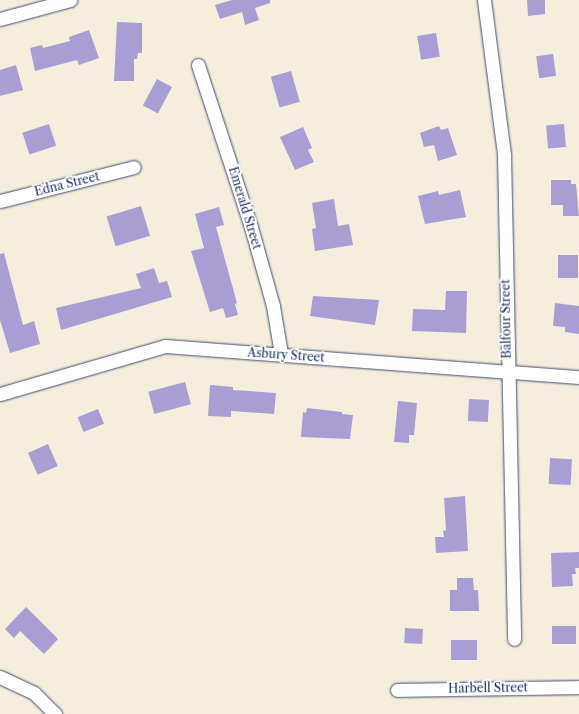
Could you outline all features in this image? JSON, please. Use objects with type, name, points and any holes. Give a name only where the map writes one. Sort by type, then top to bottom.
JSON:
[{"type":"street","points":[[0,19],[49,3],[70,0]]},
{"type":"street","name":"Balfour Street","points":[[484,0],[504,155],[507,371],[514,638]]},
{"type":"street","name":"Emerald Street","points":[[198,65],[251,227],[273,306],[281,354]]},
{"type":"street","name":"Edna Street","points":[[0,201],[134,167]]},
{"type":"street","name":"Asbury Street","points":[[0,394],[165,346],[579,377]]},
{"type":"street","points":[[0,678],[34,692],[55,714]]},
{"type":"street","name":"Harbell Street","points":[[397,690],[579,687]]},
{"type":"building","points":[[232,0],[270,0],[270,3],[255,8],[259,20],[245,25],[242,12],[220,19],[215,5]]},
{"type":"building","points":[[527,0],[545,0],[545,14],[528,16]]},
{"type":"building","points":[[117,22],[142,23],[142,53],[138,53],[137,59],[134,59],[134,81],[114,81]]},
{"type":"building","points":[[89,30],[99,58],[79,65],[77,60],[35,71],[30,48],[42,45],[43,48],[70,41],[69,37]]},
{"type":"building","points":[[436,33],[440,57],[421,60],[417,36]]},
{"type":"building","points":[[553,54],[556,76],[539,78],[536,56]]},
{"type":"building","points":[[16,65],[23,90],[0,96],[0,70]]},
{"type":"building","points":[[291,71],[300,102],[280,108],[271,77]]},
{"type":"building","points":[[157,79],[172,87],[158,113],[143,105]]},
{"type":"building","points":[[49,124],[56,146],[29,155],[22,133]]},
{"type":"building","points":[[564,124],[566,147],[548,148],[546,126]]},
{"type":"building","points":[[439,126],[441,130],[448,128],[457,155],[438,161],[434,145],[424,147],[420,133]]},
{"type":"building","points":[[303,127],[312,148],[308,150],[314,162],[295,170],[280,137]]},
{"type":"building","points":[[551,180],[571,180],[571,184],[576,184],[579,216],[563,216],[563,205],[551,205]]},
{"type":"building","points":[[460,190],[466,217],[425,224],[418,196],[438,191],[439,195]]},
{"type":"building","points":[[334,199],[338,226],[349,224],[353,245],[315,251],[312,229],[316,228],[312,203]]},
{"type":"building","points":[[141,206],[150,236],[116,246],[107,217]]},
{"type":"building","points":[[219,207],[224,225],[216,227],[237,303],[235,304],[238,315],[226,318],[223,308],[210,312],[191,251],[204,248],[195,214]]},
{"type":"building","points":[[4,253],[23,325],[34,321],[40,344],[10,353],[0,320],[0,254]]},
{"type":"building","points":[[558,255],[578,255],[578,278],[558,278]]},
{"type":"building","points":[[154,268],[159,283],[167,281],[172,297],[61,330],[56,308],[141,288],[136,274]]},
{"type":"building","points":[[446,291],[467,291],[466,333],[412,331],[413,309],[445,310]]},
{"type":"building","points":[[313,296],[379,300],[375,325],[310,316]]},
{"type":"building","points":[[555,303],[579,306],[579,334],[565,332],[565,327],[553,326]]},
{"type":"building","points":[[185,382],[191,404],[154,414],[148,392]]},
{"type":"building","points":[[210,385],[233,387],[233,390],[276,393],[274,414],[231,411],[231,417],[208,416]]},
{"type":"building","points":[[469,399],[489,400],[488,422],[468,421]]},
{"type":"building","points":[[398,401],[417,403],[414,435],[409,435],[409,443],[394,442]]},
{"type":"building","points":[[307,408],[342,412],[342,414],[353,415],[350,439],[301,437],[303,412],[306,413]]},
{"type":"building","points":[[98,409],[104,424],[84,432],[78,417]]},
{"type":"building","points":[[48,444],[58,466],[38,475],[28,453]]},
{"type":"building","points":[[550,458],[572,459],[571,485],[549,484]]},
{"type":"building","points":[[465,496],[468,551],[436,553],[435,537],[444,537],[443,531],[446,530],[444,498]]},
{"type":"building","points":[[579,552],[579,568],[575,568],[576,574],[572,574],[573,586],[552,587],[551,553]]},
{"type":"building","points":[[457,578],[473,578],[474,590],[478,590],[479,611],[450,611],[450,590],[457,590]]},
{"type":"building","points":[[26,607],[58,639],[44,654],[20,631],[14,638],[5,629]]},
{"type":"building","points":[[552,626],[576,626],[576,644],[552,644]]},
{"type":"building","points":[[405,628],[423,629],[422,644],[404,643]]},
{"type":"building","points":[[451,640],[477,640],[477,660],[451,660]]}]
